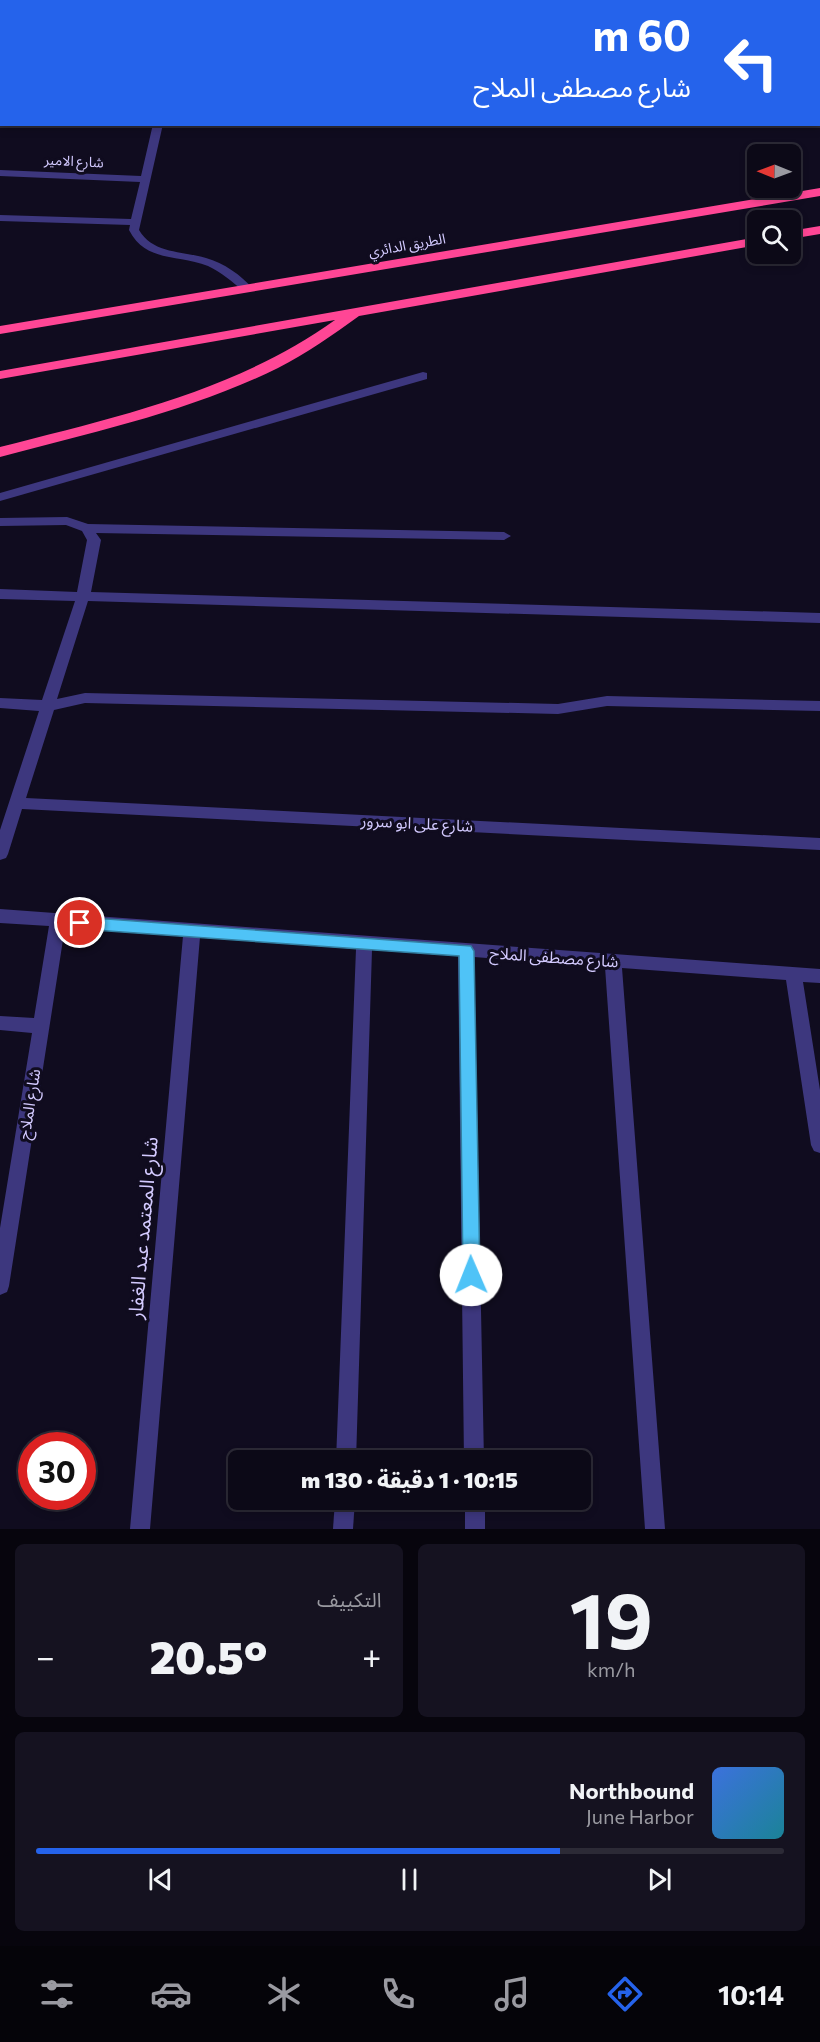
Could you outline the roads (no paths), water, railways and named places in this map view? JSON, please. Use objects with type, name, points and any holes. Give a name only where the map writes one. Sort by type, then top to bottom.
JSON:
[{"type":"highway","name":"الطريق الدائري","points":[[0,330],[820,192]]},
{"type":"highway","points":[[801,233],[820,230]]},
{"type":"highway","points":[[0,375],[747,243]]},
{"type":"highway","points":[[0,452],[182,402],[228,386],[280,363],[309,347],[357,311]]},
{"type":"street","points":[[158,126],[134,230],[142,244],[212,264],[237,279],[247,289]]},
{"type":"street","name":"شارع الامير","points":[[0,173],[146,179]]},
{"type":"street","points":[[0,218],[135,222]]},
{"type":"street","points":[[0,497],[423,376]]},
{"type":"street","points":[[0,522],[67,521],[87,528],[504,536]]},
{"type":"street","points":[[0,854],[5,824],[15,803],[83,596],[94,540],[87,528]]},
{"type":"street","points":[[0,594],[820,618]]},
{"type":"street","points":[[0,703],[48,706],[64,701],[96,698],[558,709],[607,701],[820,706]]},
{"type":"street","name":"شارع على ابو سرور","points":[[15,803],[820,844]]},
{"type":"street","name":"شارع مصطفى الملاح","points":[[0,916],[820,976]]},
{"type":"street","name":"شارع الملاح","points":[[0,1287],[58,921]]},
{"type":"street","name":"شارع المعتمد عبد الغفار","points":[[140,1529],[192,931]]},
{"type":"street","points":[[346,1450],[364,943]]},
{"type":"street","points":[[466,951],[474,1450]]},
{"type":"street","points":[[613,962],[656,1529]]},
{"type":"street","points":[[793,974],[820,1145]]},
{"type":"street","points":[[0,1023],[41,1026]]},
{"type":"street","points":[[344,1529],[345,1510]]},
{"type":"street","points":[[475,1510],[476,1529]]}]
